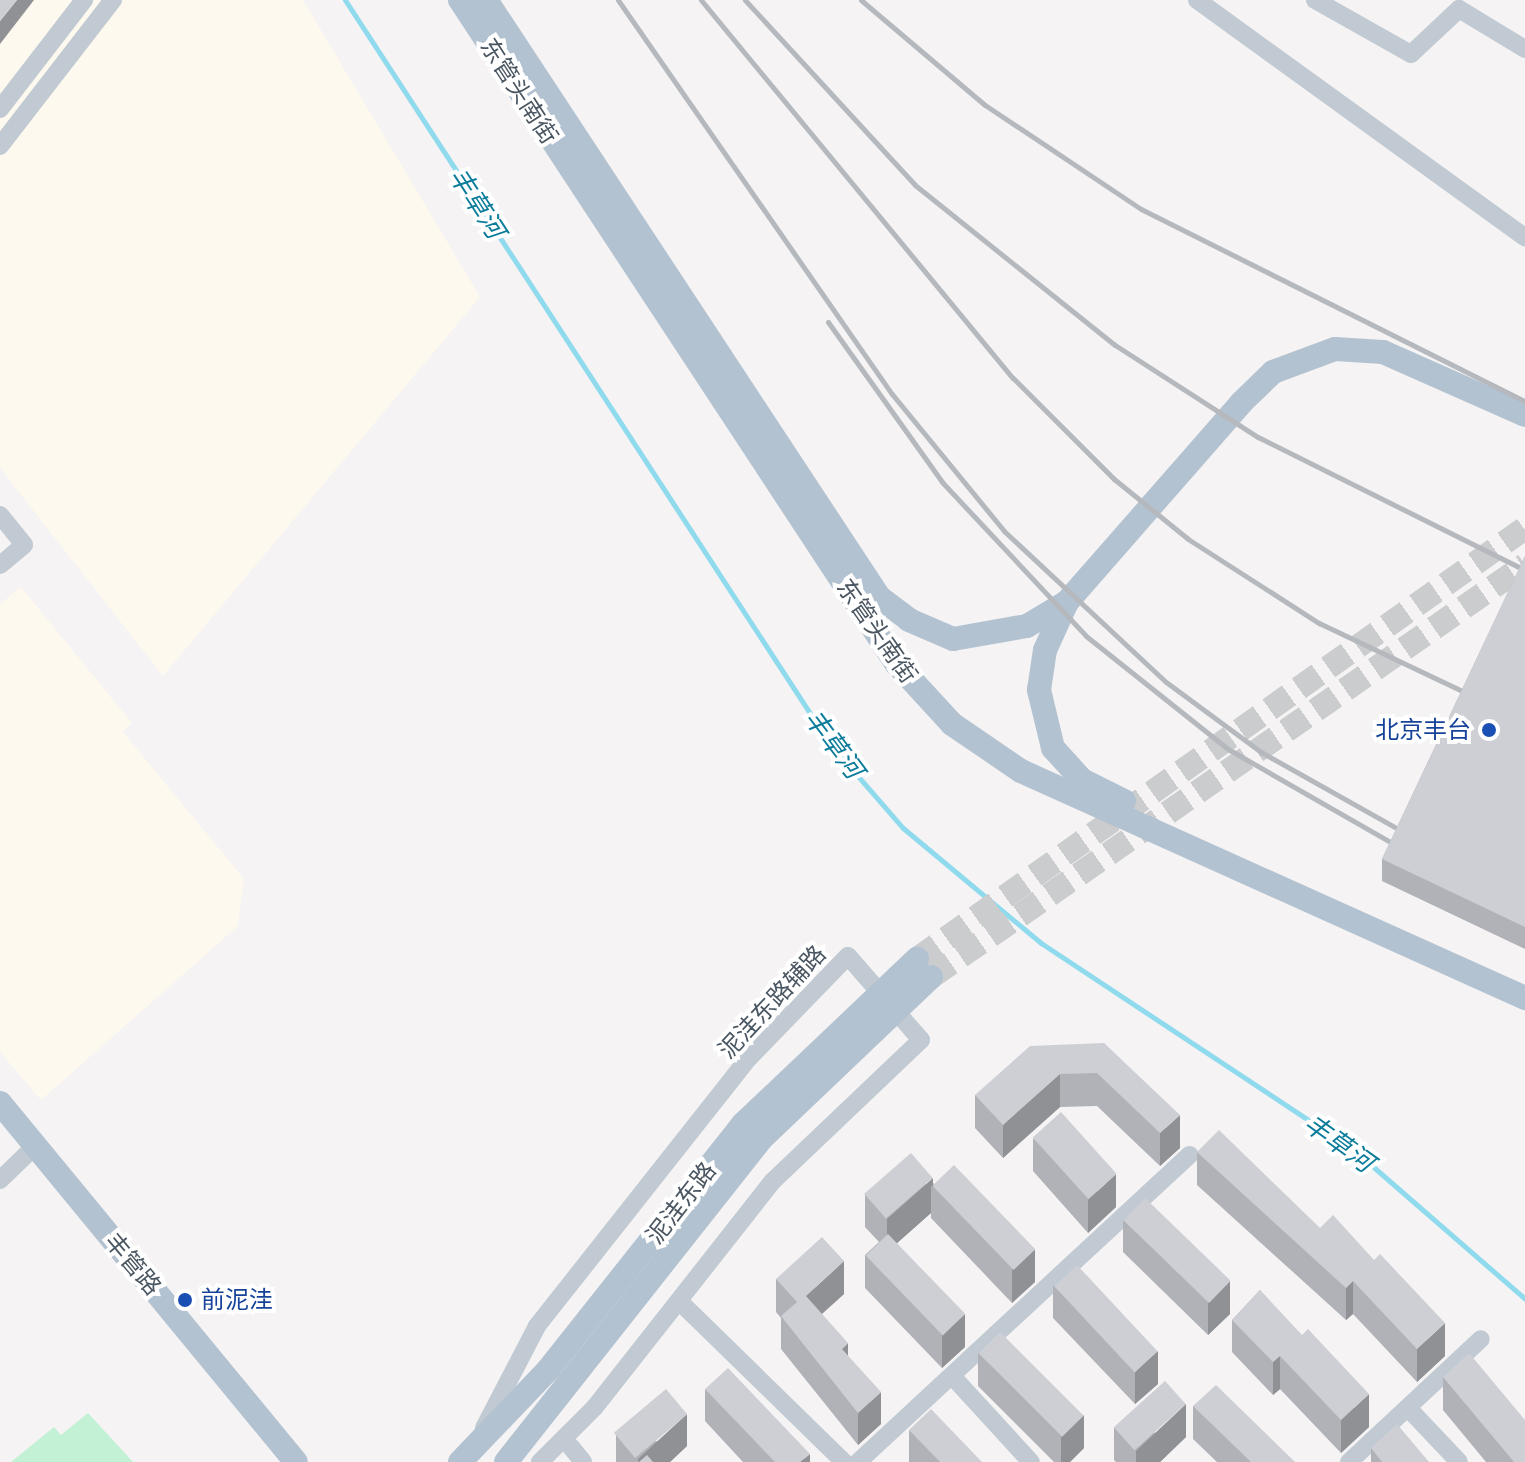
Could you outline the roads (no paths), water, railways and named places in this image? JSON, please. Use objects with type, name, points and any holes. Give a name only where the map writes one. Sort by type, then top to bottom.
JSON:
[{"type":"main road","name":"东管头南街","points":[[460,0],[762,465],[926,699],[1021,771],[1202,848],[1525,998]]},
{"type":"main road","name":"东管头南街","points":[[486,0],[879,597],[909,620],[953,639],[1027,626],[1067,602]]},
{"type":"main road","points":[[1202,848],[1082,780],[1053,748],[1039,690],[1045,650],[1067,602],[1242,402],[1302,358],[1335,349],[1383,352],[1525,415]]},
{"type":"main road","points":[[1463,967],[1508,986],[1525,984]]},
{"type":"main road","name":"泥洼东路","points":[[460,1462],[548,1370],[743,1124],[924,968],[763,1137],[506,1462]]},
{"type":"main road","name":"丰管路","points":[[0,1103],[296,1462]]},
{"type":"main road","name":"丰管路","points":[[0,1122],[281,1462]]},
{"type":"street","points":[[0,109],[84,0]]},
{"type":"street","points":[[2,139],[113,0]]},
{"type":"street","points":[[1197,0],[1525,237]]},
{"type":"street","points":[[1315,0],[1411,54],[1459,9],[1525,49]]},
{"type":"street","points":[[0,515],[24,545],[0,565]]},
{"type":"street","name":"泥洼东路辅路","points":[[477,1441],[537,1326],[749,1058],[848,956],[921,1040],[822,1128],[595,1407],[540,1462]]},
{"type":"street","points":[[0,1180],[27,1154]]},
{"type":"street","points":[[858,1462],[1190,1155]]},
{"type":"street","points":[[679,1301],[844,1462]]},
{"type":"street","points":[[1349,1462],[1481,1339]]},
{"type":"street","points":[[953,1377],[1031,1462]]},
{"type":"street","points":[[1408,1408],[1459,1462]]},
{"type":"street","points":[[571,1447],[583,1462]]},
{"type":"waterway","name":"丰草河","points":[[345,0],[830,744],[903,828],[1041,943],[1355,1151],[1525,1299]]},
{"type":"tunnel","points":[[917,959],[1525,528]]},
{"type":"tunnel","points":[[931,977],[1525,565]]},
{"type":"railway","points":[[618,0],[892,394],[1004,531],[1166,682],[1261,752],[1416,839]]},
{"type":"railway","points":[[701,0],[1013,378],[1114,479],[1188,539],[1319,623],[1525,721]]},
{"type":"railway","points":[[745,0],[915,185],[1115,345],[1258,437],[1525,570]]},
{"type":"railway","points":[[861,0],[985,105],[1141,209],[1525,401]]},
{"type":"railway","points":[[828,322],[942,482],[1086,636],[1228,749],[1411,854]]},
{"type":"place","name":"北京丰台","points":[[1489,730]]},
{"type":"place","name":"前泥洼","points":[[185,1300]]}]
